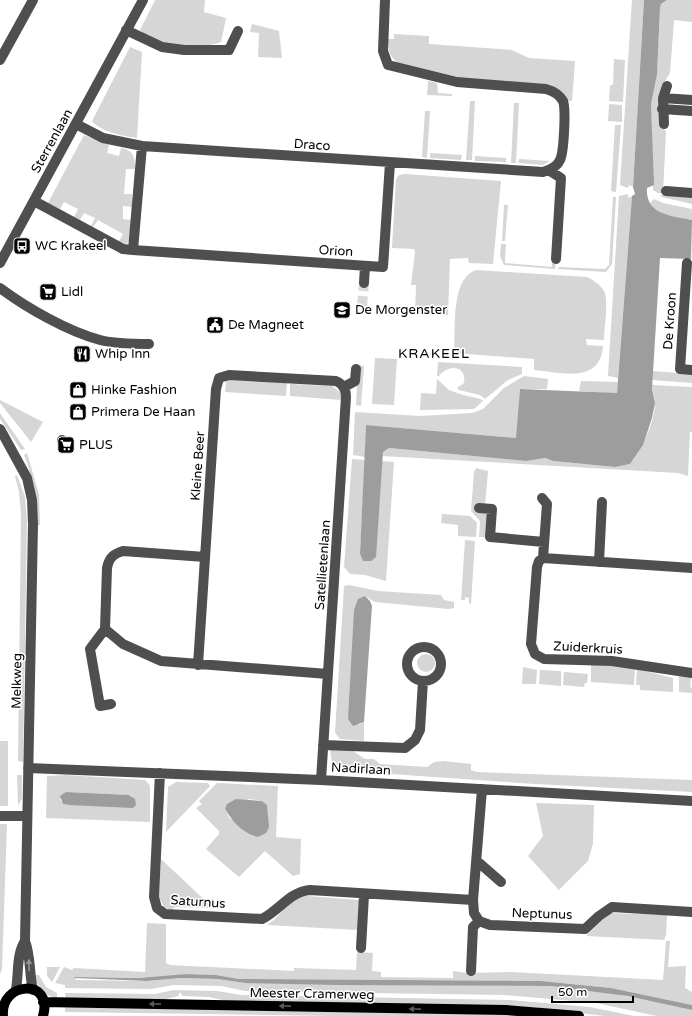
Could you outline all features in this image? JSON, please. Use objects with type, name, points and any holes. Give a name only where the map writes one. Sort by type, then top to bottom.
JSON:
[{"type":"main road","points":[[3,1016],[1,1006],[2,1000],[10,991],[24,988],[33,990],[41,997],[43,1002],[43,1016]]},
{"type":"main road","name":"Meester Cramerweg","points":[[43,1002],[506,1010],[579,1016]]},
{"type":"street","points":[[0,60],[33,0]]},
{"type":"street","name":"Sterrenlaan","points":[[0,263],[142,0]]},
{"type":"street","points":[[385,0],[383,51],[388,65],[457,82],[546,89],[552,90],[560,96],[565,109],[561,156],[560,161],[550,170],[561,178],[556,259]]},
{"type":"street","points":[[126,30],[162,46],[184,50],[228,50],[238,31]]},
{"type":"street","points":[[664,124],[663,103],[667,86]]},
{"type":"street","points":[[663,103],[692,100]]},
{"type":"street","points":[[663,103],[692,110]]},
{"type":"street","name":"Draco","points":[[76,124],[103,138],[142,146],[543,172],[550,170]]},
{"type":"street","points":[[133,250],[142,146]]},
{"type":"street","name":"Orion","points":[[34,201],[123,249],[184,256],[383,267],[390,163]]},
{"type":"street","points":[[666,191],[692,193]]},
{"type":"street","name":"De Kroon","points":[[687,263],[680,369],[692,370]]},
{"type":"street","points":[[364,283],[365,266]]},
{"type":"street","points":[[0,288],[15,299],[68,327],[101,340],[146,344]]},
{"type":"street","points":[[344,387],[355,380],[356,369]]},
{"type":"street","name":"Kleine Beer","points":[[198,666],[216,389],[219,378],[229,375],[336,381],[344,387]]},
{"type":"street","name":"Satellietenlaan","points":[[320,780],[346,397],[344,387]]},
{"type":"street","name":"Melkweg","points":[[0,429],[16,455],[27,478],[32,500],[33,524],[25,941],[29,951],[29,973],[33,990]]},
{"type":"street","name":"Zuiderkruis","points":[[542,498],[547,504],[543,558],[538,561],[537,567],[531,644],[535,654],[544,659],[612,661],[692,673]]},
{"type":"street","points":[[599,562],[602,502]]},
{"type":"street","points":[[479,508],[492,508],[490,538],[544,542]]},
{"type":"street","points":[[111,704],[100,706],[90,649],[105,629],[108,562],[116,553],[123,551],[205,557]]},
{"type":"street","points":[[543,558],[692,568]]},
{"type":"street","points":[[105,629],[122,644],[161,661],[198,666],[328,674]]},
{"type":"street","points":[[323,745],[405,748],[415,740],[420,730],[423,681]]},
{"type":"street","name":"Nadirlaan","points":[[28,768],[320,780],[692,800]]},
{"type":"street","name":"Saturnus","points":[[160,773],[154,897],[155,904],[161,911],[171,915],[262,919],[270,915],[293,895],[300,891],[310,890],[364,895],[473,900]]},
{"type":"street","points":[[471,970],[473,927],[479,921],[474,913],[473,900],[478,861],[482,789]]},
{"type":"street","points":[[0,816],[27,816]]},
{"type":"street","points":[[478,861],[501,882]]},
{"type":"street","points":[[361,948],[364,895]]},
{"type":"street","name":"Neptunus","points":[[479,921],[490,925],[585,929],[599,916],[612,907],[692,912]]},
{"type":"street","name":"Melkweg","points":[[16,989],[19,973],[19,954],[25,941]]},
{"type":"shaded area","points":[[155,0],[205,0],[204,12],[226,18],[221,42],[202,46],[190,46],[166,43],[146,36],[140,30]]},
{"type":"shaded area","points":[[632,0],[644,0],[633,187],[629,185],[628,188],[620,185]]},
{"type":"shaded area","points":[[644,0],[667,0],[661,4],[660,8],[657,75],[651,104],[654,185],[647,188],[648,197],[650,204],[661,213],[692,220],[691,259],[660,258],[652,389],[655,403],[652,418],[643,445],[630,464],[615,467],[553,461],[545,458],[526,461],[389,448],[383,452],[376,557],[371,561],[363,561],[360,554],[366,425],[516,438],[520,389],[617,393],[632,196],[635,194],[633,187]]},
{"type":"shaded area","points":[[667,0],[692,0],[692,22],[674,20],[670,73],[662,86],[658,100],[662,126],[666,132],[663,193],[658,193],[653,190],[651,104],[657,75],[660,8],[661,4]]},
{"type":"shaded area","points":[[252,24],[279,31],[282,58],[258,57],[259,33],[250,32]]},
{"type":"shaded area","points":[[394,34],[429,36],[429,44],[512,50],[529,58],[575,61],[572,101],[567,101],[559,90],[551,86],[462,78],[398,63],[391,55],[388,46],[388,39],[394,39]]},
{"type":"shaded area","points":[[130,47],[142,52],[137,138],[107,131],[92,121]]},
{"type":"shaded area","points":[[614,59],[625,60],[623,102],[609,101],[610,85],[613,85]]},
{"type":"shaded area","points":[[428,81],[437,83],[438,93],[452,94],[452,96],[427,95]]},
{"type":"shaded area","points":[[470,101],[475,101],[472,160],[466,160]]},
{"type":"shaded area","points":[[514,103],[519,103],[516,163],[511,163]]},
{"type":"shaded area","points":[[609,104],[622,105],[622,122],[608,121]]},
{"type":"shaded area","points":[[425,111],[430,111],[427,158],[422,157]]},
{"type":"shaded area","points":[[615,125],[621,125],[616,192],[611,191]]},
{"type":"shaded area","points":[[84,135],[109,145],[107,153],[119,156],[121,148],[129,151],[133,155],[135,169],[126,169],[124,194],[132,194],[132,207],[123,206],[123,219],[131,220],[129,242],[126,244],[119,241],[123,234],[98,220],[93,227],[91,226],[95,218],[84,213],[80,220],[74,217],[78,209],[64,202],[60,209],[48,203]]},
{"type":"shaded area","points":[[430,153],[462,155],[461,160],[430,158]]},
{"type":"shaded area","points":[[475,156],[506,158],[506,162],[475,161]]},
{"type":"shaded area","points":[[519,159],[550,161],[543,165],[518,163]]},
{"type":"shaded area","points":[[405,174],[501,181],[493,264],[469,263],[468,258],[450,259],[448,315],[415,314],[416,285],[411,285],[415,252],[414,249],[392,248],[396,179],[399,175]]},
{"type":"shaded area","points":[[628,194],[628,198],[632,196],[618,378],[608,376],[619,196]]},
{"type":"shaded area","points":[[660,195],[692,197],[692,204],[662,197]]},
{"type":"shaded area","points":[[613,197],[616,197],[612,264],[606,272],[558,269],[559,267],[605,269],[609,265]]},
{"type":"shaded area","points":[[654,199],[663,203],[692,209],[692,220],[668,216],[657,212],[650,203]]},
{"type":"shaded area","points":[[504,205],[508,205],[505,241],[502,241]]},
{"type":"shaded area","points":[[501,244],[506,244],[505,263],[552,267],[552,262],[556,262],[555,269],[504,265],[500,256]]},
{"type":"shaded area","points":[[476,270],[587,277],[597,283],[604,291],[606,301],[604,340],[586,339],[587,345],[603,346],[600,358],[595,366],[587,371],[577,373],[555,373],[534,370],[534,359],[454,353],[455,319],[458,294],[468,275]]},
{"type":"shaded area","points":[[375,358],[397,359],[394,405],[372,404]]},
{"type":"shaded area","points":[[438,362],[522,367],[522,374],[508,380],[485,399],[480,395],[459,390],[457,388],[464,383],[464,377],[463,373],[456,368],[447,370],[437,376]]},
{"type":"shaded area","points":[[358,365],[364,366],[361,406],[356,405]]},
{"type":"shaded area","points":[[653,371],[692,374],[692,383],[652,380]]},
{"type":"shaded area","points":[[524,376],[548,379],[547,389],[520,389],[517,438],[366,425],[365,457],[353,455],[355,412],[420,416],[472,413],[483,409],[504,388]]},
{"type":"shaded area","points":[[228,379],[287,383],[286,396],[225,392],[226,382]]},
{"type":"shaded area","points":[[437,379],[449,390],[481,399],[483,401],[474,409],[420,410],[421,393],[436,394]]},
{"type":"shaded area","points":[[581,381],[618,382],[617,394],[579,391]]},
{"type":"shaded area","points":[[290,384],[332,386],[340,392],[342,400],[290,396]]},
{"type":"shaded area","points":[[652,385],[692,387],[692,432],[690,432],[688,476],[678,473],[382,456],[383,452],[389,448],[526,461],[545,458],[553,461],[615,467],[630,464],[650,428],[655,404]]},
{"type":"shaded area","points":[[0,400],[43,422],[31,442],[0,403]]},
{"type":"shaded area","points":[[0,413],[25,449],[21,450],[0,419]]},
{"type":"shaded area","points":[[27,453],[39,494],[40,525],[37,525],[34,489],[24,455]]},
{"type":"shaded area","points":[[352,459],[365,460],[360,554],[363,561],[371,561],[382,461],[394,462],[386,581],[365,575],[350,574],[344,567]]},
{"type":"shaded area","points":[[476,468],[488,471],[485,506],[485,512],[489,516],[487,537],[479,537],[480,521],[471,511],[474,472]]},
{"type":"shaded area","points":[[17,475],[25,497],[27,521],[23,762],[18,761],[21,514],[19,492],[15,476]]},
{"type":"shaded area","points":[[442,514],[470,516],[477,523],[476,537],[458,536],[458,525],[441,523]]},
{"type":"shaded area","points":[[465,540],[475,541],[471,604],[469,603],[469,598],[465,597],[465,600],[461,600]]},
{"type":"shaded area","points":[[349,585],[378,591],[441,595],[444,600],[454,602],[454,608],[448,609],[375,602],[365,596],[359,725],[364,722],[364,741],[340,739],[335,733],[344,586]]},
{"type":"shaded area","points":[[365,596],[370,601],[372,606],[364,722],[353,726],[348,719],[354,610],[358,599]]},
{"type":"shaded area","points":[[422,654],[430,654],[435,659],[433,670],[430,672],[422,672],[417,667],[417,659]]},
{"type":"shaded area","points":[[591,663],[635,668],[634,685],[591,682]]},
{"type":"shaded area","points":[[523,667],[537,670],[536,684],[522,684]]},
{"type":"shaded area","points":[[637,669],[673,678],[673,692],[640,690],[640,685],[636,685]]},
{"type":"shaded area","points":[[540,670],[561,671],[561,686],[539,684]]},
{"type":"shaded area","points":[[564,672],[588,674],[587,683],[585,683],[584,687],[563,685]]},
{"type":"shaded area","points":[[679,675],[691,677],[690,687],[692,688],[692,693],[679,692]]},
{"type":"shaded area","points":[[0,741],[8,741],[8,806],[0,806]]},
{"type":"shaded area","points":[[330,749],[350,749],[365,759],[374,759],[380,764],[427,767],[434,762],[444,761],[471,764],[471,770],[477,772],[692,780],[692,792],[535,784],[333,770]]},
{"type":"shaded area","points":[[17,775],[22,775],[22,798],[18,806]]},
{"type":"shaded area","points":[[66,775],[145,780],[150,787],[150,822],[46,818],[47,776]],"holes":[[[66,792],[133,796],[69,805],[63,804],[60,799]]]},
{"type":"shaded area","points":[[176,782],[208,783],[210,786],[166,832],[168,787]]},
{"type":"shaded area","points":[[217,783],[278,786],[276,837],[301,839],[300,874],[293,876],[265,851],[239,877],[206,849],[219,834],[219,831],[196,808],[202,804],[199,801]],"holes":[[[249,799],[262,801],[267,805],[268,827],[230,819],[225,809]]]},
{"type":"shaded area","points":[[66,792],[129,795],[135,799],[136,805],[133,808],[63,804],[60,796]]},
{"type":"shaded area","points":[[236,799],[262,801],[267,805],[269,827],[266,833],[258,837],[247,833],[235,823],[225,809],[227,804]]},
{"type":"shaded area","points":[[536,803],[594,805],[593,844],[588,861],[559,890],[528,856],[543,836]]},
{"type":"shaded area","points":[[0,824],[7,824],[2,969],[0,974]]},
{"type":"shaded area","points":[[161,859],[211,906],[209,908],[175,907],[171,910],[164,907],[159,897]]},
{"type":"shaded area","points":[[307,896],[359,900],[358,930],[267,925],[275,919],[294,897]]},
{"type":"shaded area","points":[[610,913],[667,915],[666,935],[664,940],[586,936]]},
{"type":"shaded area","points":[[147,923],[166,924],[166,963],[170,965],[294,971],[294,968],[356,970],[357,952],[373,953],[372,971],[381,972],[381,977],[453,978],[453,971],[467,973],[512,972],[663,980],[666,941],[670,941],[668,967],[686,966],[685,988],[692,992],[692,1005],[611,988],[540,981],[239,979],[216,975],[186,974],[152,978],[75,977],[76,980],[147,981],[181,978],[217,979],[245,983],[551,986],[604,992],[657,1002],[692,1010],[692,1016],[657,1016],[596,1003],[505,995],[245,991],[221,986],[174,985],[151,989],[65,988],[65,985],[55,983],[64,967],[72,970],[74,968],[145,972]]},
{"type":"shaded area","points":[[47,967],[60,967],[52,982],[47,976]]},
{"type":"shaded area","points":[[186,974],[216,975],[239,979],[541,981],[611,988],[692,1005],[692,1010],[627,996],[551,986],[337,985],[245,983],[217,979],[181,978],[147,981],[74,978],[140,978]]},
{"type":"shaded area","points":[[34,975],[39,975],[46,987],[57,993],[57,999],[48,995],[42,990],[37,984]]},
{"type":"shaded area","points":[[174,990],[217,991],[241,995],[510,1000],[590,1007],[634,1016],[604,1016],[533,1007],[231,1002],[209,997],[182,996],[181,993],[179,993],[179,996],[157,1001],[66,999],[65,993],[155,994]]},
{"type":"shaded area","points":[[65,1007],[322,1010],[551,1016],[331,1016],[65,1012]]},
{"type":"tunnel","points":[[362,306],[364,283]]},
{"type":"place","name":"WC Krakeel","points":[[22,246]]},
{"type":"place","name":"Lidl","points":[[48,292]]},
{"type":"place","name":"De Morgenster","points":[[342,310]]},
{"type":"place","name":"De Magneet","points":[[215,325]]},
{"type":"place","name":"Whip Inn","points":[[82,354]]},
{"type":"place","name":"Hinke Fashion","points":[[78,390]]},
{"type":"place","name":"Primera De Haan","points":[[78,412]]},
{"type":"place","name":"PLUS","points":[[66,445]]},
{"type":"district","name":"KRAKEEL","points":[[434,353]]}]
